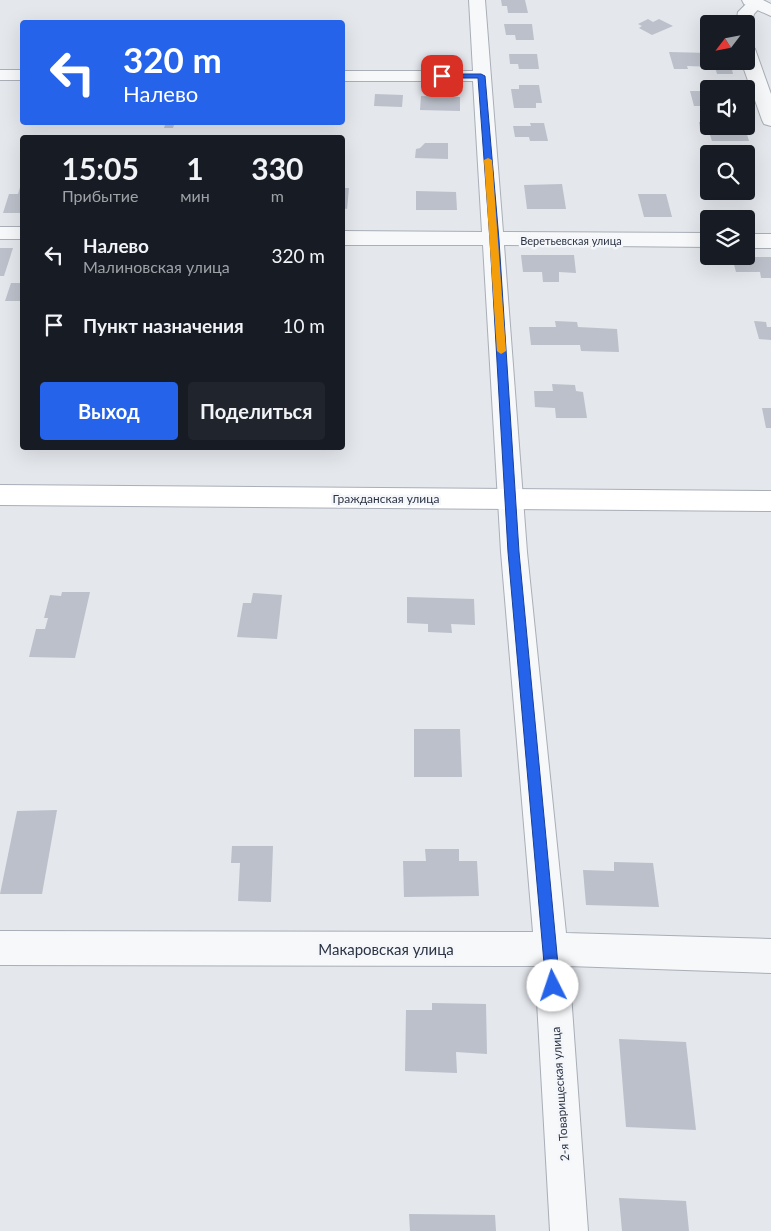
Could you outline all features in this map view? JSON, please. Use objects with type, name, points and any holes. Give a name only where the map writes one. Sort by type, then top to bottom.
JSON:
[{"type":"main road","name":"Гражданская улица","points":[[0,495],[771,501]]},
{"type":"street","name":"2-я Товарищеская улица","points":[[477,0],[510,499],[550,949],[569,1231]]},
{"type":"street","points":[[746,15],[746,12],[759,5]]},
{"type":"street","points":[[753,70],[771,120]]},
{"type":"street","points":[[0,75],[20,75]]},
{"type":"street","points":[[345,76],[481,76]]},
{"type":"street","points":[[0,233],[20,233]]},
{"type":"street","name":"Веретьевская улица","points":[[345,238],[700,240]]},
{"type":"street","points":[[755,240],[771,241]]},
{"type":"street","name":"Макаровская улица","points":[[0,948],[550,949],[771,956]]},
{"type":"building","points":[[501,0],[525,0],[528,13],[508,13],[507,6],[502,6]]},
{"type":"building","points":[[648,19],[653,22],[659,19],[673,26],[652,35],[639,28],[642,26],[638,24]]},
{"type":"building","points":[[504,24],[532,24],[534,40],[516,40],[515,35],[506,35]]},
{"type":"building","points":[[669,52],[700,53],[700,66],[687,66],[688,69],[674,69]]},
{"type":"building","points":[[509,54],[537,54],[539,69],[519,69],[518,64],[510,64]]},
{"type":"building","points":[[716,70],[732,70],[733,74],[717,74]]},
{"type":"building","points":[[519,85],[539,85],[542,103],[536,103],[536,108],[514,108],[511,89],[519,89]]},
{"type":"building","points":[[690,91],[700,91],[700,106],[694,106]]},
{"type":"building","points":[[375,94],[403,95],[402,107],[374,106]]},
{"type":"building","points":[[421,96],[460,97],[460,111],[420,110]]},
{"type":"building","points":[[530,123],[544,123],[548,141],[530,141],[529,137],[515,137],[513,126],[531,126]]},
{"type":"building","points":[[165,125],[174,125],[173,128],[164,128]]},
{"type":"building","points":[[710,135],[747,135],[749,141],[712,141]]},
{"type":"building","points":[[425,143],[448,143],[448,159],[415,158],[416,149]]},
{"type":"building","points":[[562,184],[566,209],[527,209],[524,185]]},
{"type":"building","points":[[20,187],[20,213],[3,213],[9,194],[18,194]]},
{"type":"building","points":[[345,188],[349,188],[347,209],[345,209]]},
{"type":"building","points":[[416,191],[456,192],[457,210],[416,210]]},
{"type":"building","points":[[638,194],[666,194],[672,217],[644,217]]},
{"type":"building","points":[[0,248],[13,248],[4,276],[0,276]]},
{"type":"building","points":[[521,255],[574,255],[576,273],[559,272],[559,282],[543,282],[542,272],[523,272]]},
{"type":"building","points":[[755,257],[771,257],[771,278],[761,278],[760,272],[736,272],[734,265],[755,265]]},
{"type":"building","points":[[11,283],[20,283],[20,301],[5,301]]},
{"type":"building","points":[[555,321],[577,322],[578,327],[617,329],[619,352],[581,351],[580,345],[531,345],[529,327],[556,327]]},
{"type":"building","points":[[754,321],[766,322],[767,327],[771,327],[771,340],[759,339]]},
{"type":"building","points":[[552,384],[575,385],[576,391],[583,392],[587,418],[556,418],[555,408],[535,407],[534,391],[553,391]]},
{"type":"building","points":[[762,408],[771,408],[771,428],[766,428]]},
{"type":"building","points":[[62,592],[90,592],[75,658],[29,657],[36,629],[45,629],[48,618],[44,618],[50,595],[61,596]]},
{"type":"building","points":[[253,593],[282,595],[277,639],[237,637],[243,603],[251,603]]},
{"type":"building","points":[[407,597],[474,599],[475,625],[451,624],[452,633],[428,632],[428,624],[407,623]]},
{"type":"building","points":[[414,729],[460,729],[462,777],[414,777]]},
{"type":"building","points":[[57,810],[42,894],[0,894],[17,811]]},
{"type":"building","points":[[232,846],[273,846],[271,902],[238,901],[240,863],[231,863]]},
{"type":"building","points":[[425,849],[459,849],[459,861],[477,861],[479,896],[404,897],[403,861],[426,861]]},
{"type":"building","points":[[614,862],[653,863],[659,907],[586,905],[583,870],[614,871]]},
{"type":"building","points":[[432,1003],[486,1004],[487,1054],[456,1052],[457,1073],[405,1071],[406,1010],[432,1010]]},
{"type":"building","points":[[619,1039],[686,1042],[696,1130],[626,1127]]},
{"type":"building","points":[[619,1198],[686,1201],[689,1231],[622,1231]]},
{"type":"building","points":[[409,1214],[495,1215],[496,1231],[410,1231]]},
{"type":"slow traffic","points":[[488,160],[501,351]]},
{"type":"route","points":[[442,76],[481,76],[494,240],[514,552],[553,986]]}]
